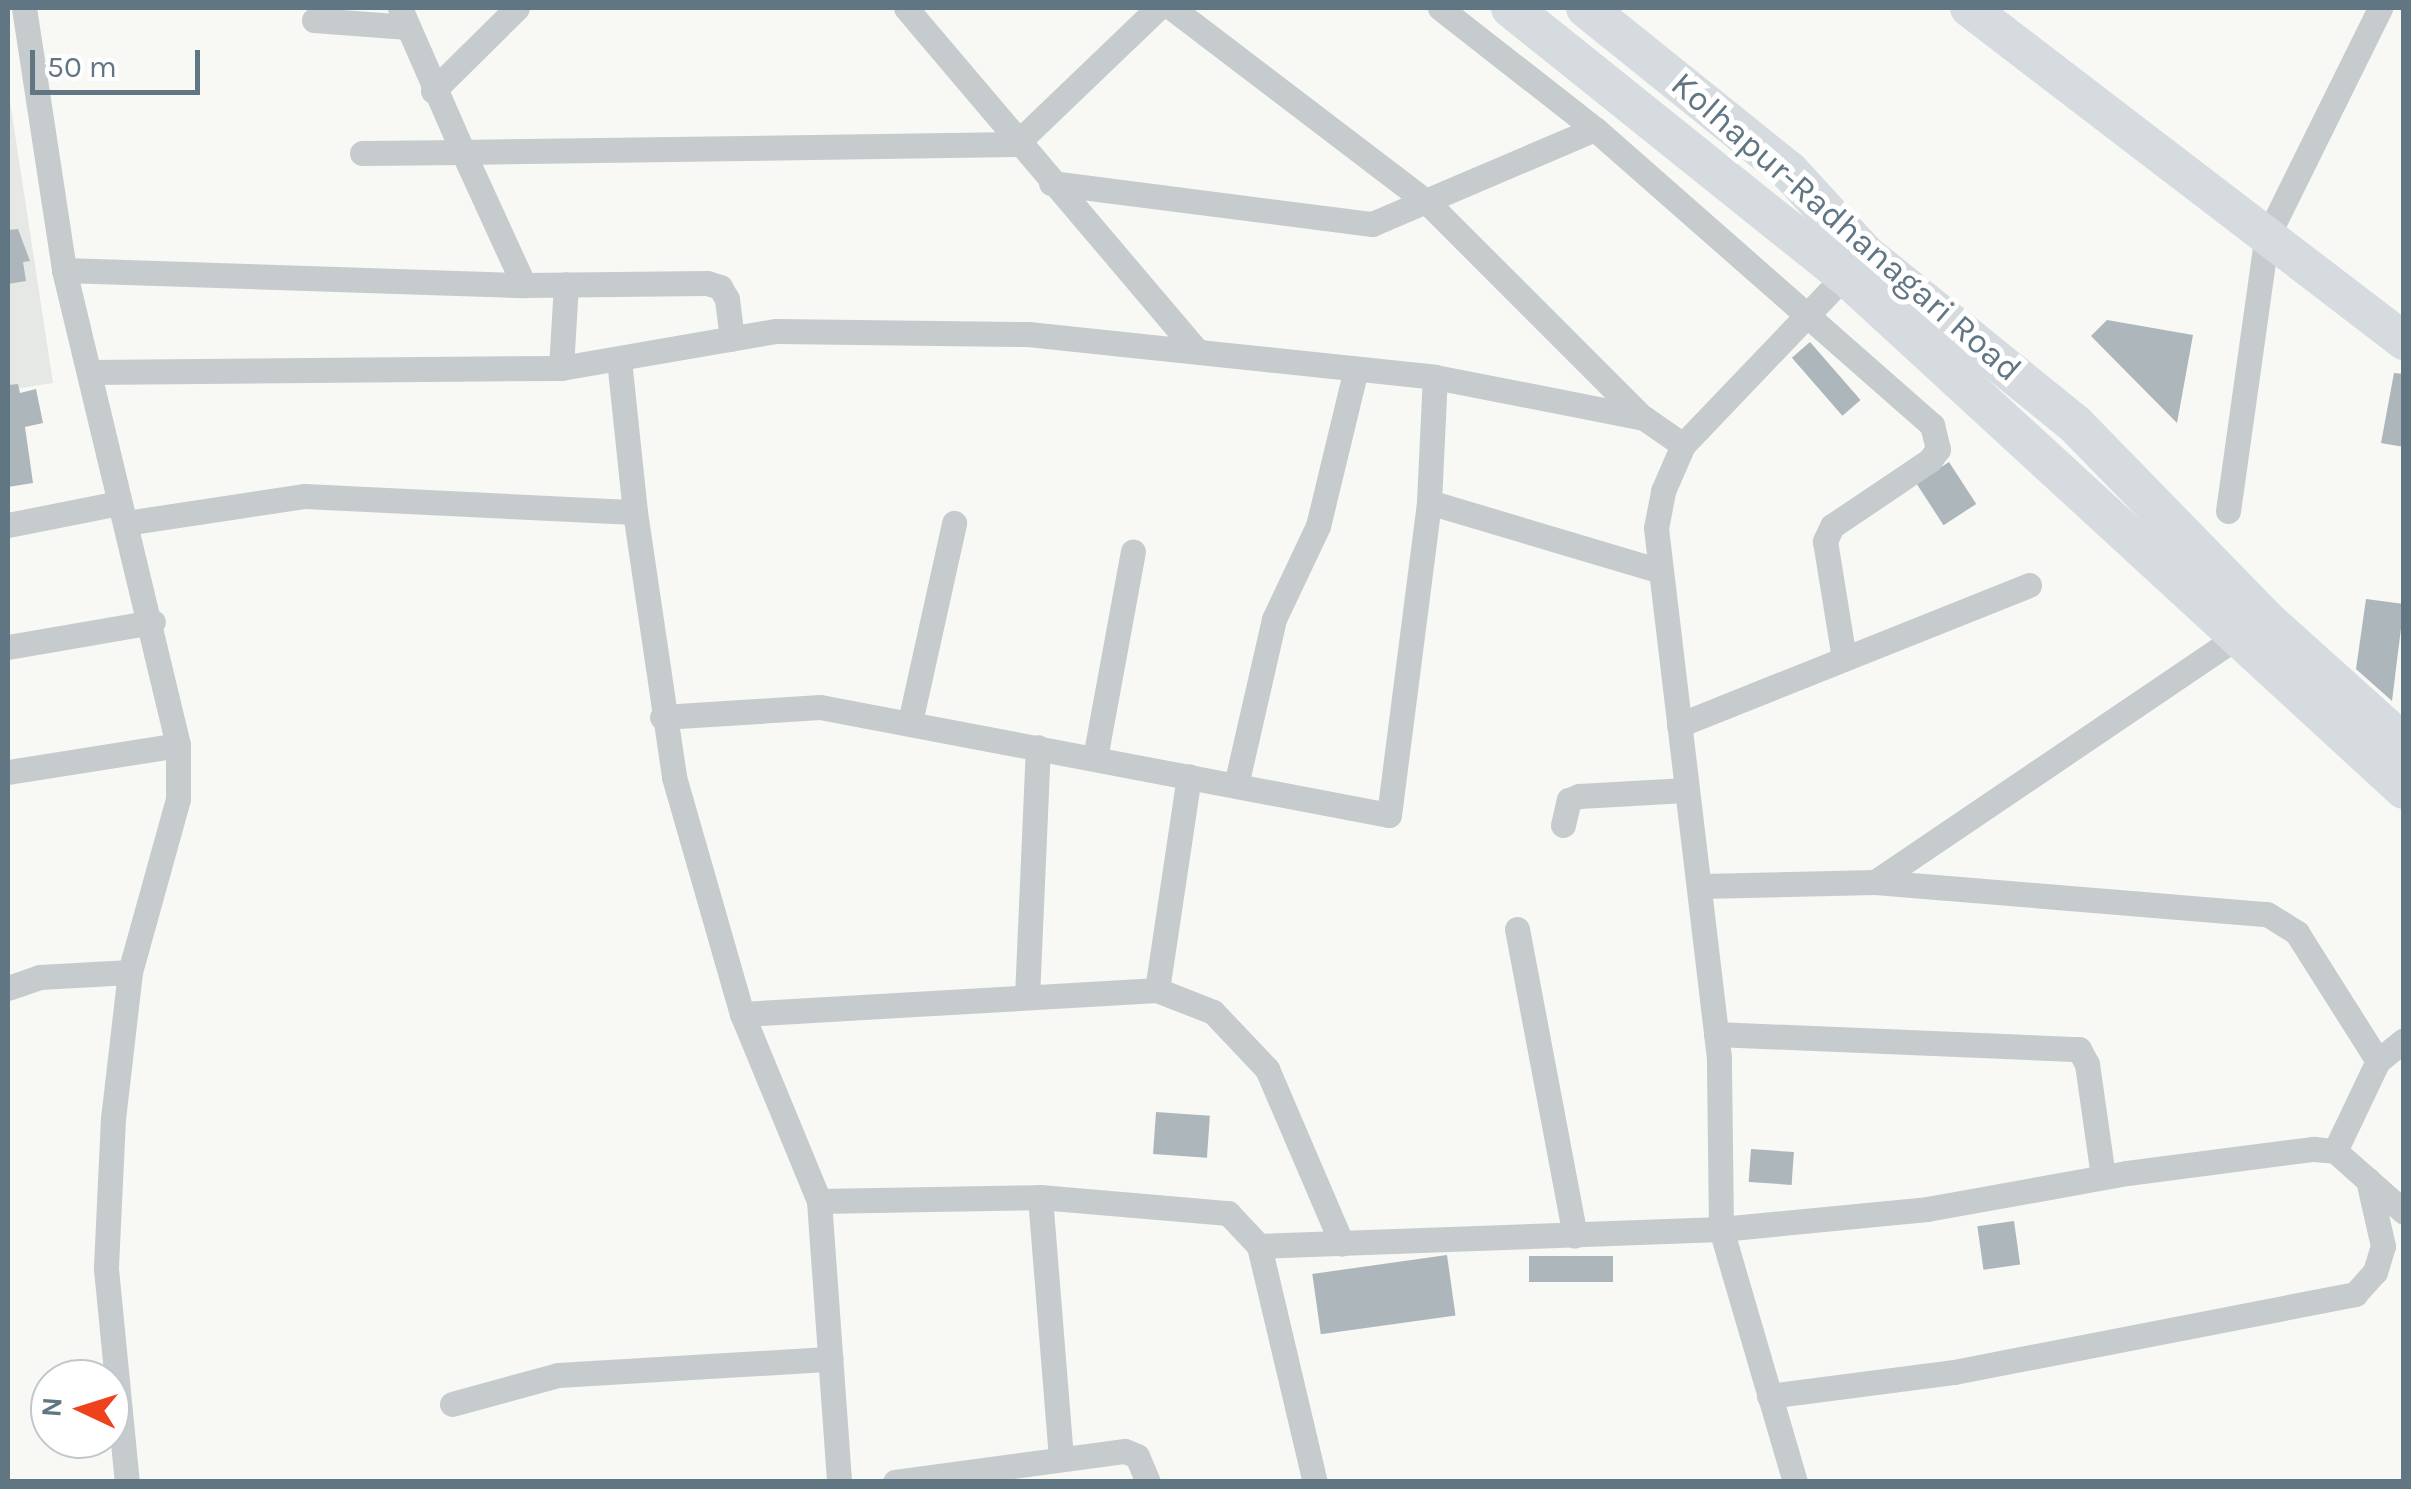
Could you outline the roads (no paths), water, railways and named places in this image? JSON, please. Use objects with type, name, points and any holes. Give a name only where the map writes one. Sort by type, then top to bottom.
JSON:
[{"type":"main road","points":[[1511,8],[1856,265]]},
{"type":"main road","name":"Kolhapur-Radhanagari Road","points":[[1586,8],[1789,170],[1856,265],[2075,424],[2252,626],[2395,744],[2404,789]]},
{"type":"street","points":[[24,8],[64,270],[153,622],[178,745],[172,835],[130,972],[113,1118],[106,1269],[127,1482]]},
{"type":"street","points":[[434,91],[517,8]]},
{"type":"street","points":[[906,8],[1016,144],[1198,351]]},
{"type":"street","points":[[362,153],[1016,144],[1158,8]]},
{"type":"street","points":[[1172,8],[1430,204],[1644,418],[1683,445]]},
{"type":"street","points":[[1440,8],[1595,129],[1939,438],[1930,460],[1832,526],[1824,561],[1844,658]]},
{"type":"street","points":[[1969,8],[2404,341]]},
{"type":"street","points":[[2228,511],[2266,239],[2380,8]]},
{"type":"street","points":[[314,20],[404,17],[524,285]]},
{"type":"street","points":[[1051,183],[1372,224],[1430,204],[1595,129]]},
{"type":"street","points":[[1795,1482],[1721,1230],[1716,1034],[1702,886],[1686,790],[1661,572],[1658,510],[1683,445],[1856,265]]},
{"type":"street","points":[[64,270],[524,285],[707,282],[727,299],[732,339]]},
{"type":"street","points":[[561,368],[566,284]]},
{"type":"street","points":[[89,372],[561,368],[619,362],[776,331],[1028,334],[1435,377],[1644,418]]},
{"type":"street","points":[[619,362],[662,717],[742,1014],[819,1200],[839,1482]]},
{"type":"street","points":[[1236,785],[1274,618],[1318,526],[1356,368]]},
{"type":"street","points":[[662,717],[799,705],[910,722],[1389,815],[1430,502],[1435,377]]},
{"type":"street","points":[[8,525],[305,496],[635,512]]},
{"type":"street","points":[[1430,502],[1661,572]]},
{"type":"street","points":[[910,722],[954,523]]},
{"type":"street","points":[[1094,758],[1133,551]]},
{"type":"street","points":[[1679,725],[2029,585]]},
{"type":"street","points":[[8,647],[153,622]]},
{"type":"street","points":[[1875,882],[2252,626]]},
{"type":"street","points":[[8,772],[178,745]]},
{"type":"street","points":[[1027,997],[1038,747]]},
{"type":"street","points":[[1157,990],[1189,776]]},
{"type":"street","points":[[1563,825],[1568,800],[1580,796],[1686,790]]},
{"type":"street","points":[[1702,886],[1875,882],[2267,914],[2297,933],[2378,1061]]},
{"type":"street","points":[[1517,929],[1575,1236]]},
{"type":"street","points":[[8,988],[40,977],[130,972]]},
{"type":"street","points":[[742,1014],[1157,990],[1213,1012],[1267,1069],[1342,1244]]},
{"type":"street","points":[[1716,1034],[2078,1049],[2087,1064],[2103,1177]]},
{"type":"street","points":[[2335,1151],[2378,1061],[2404,1040]]},
{"type":"street","points":[[1258,1246],[1721,1230],[1927,1209],[2249,1154],[2335,1151],[2404,1212]]},
{"type":"street","points":[[1770,1396],[1954,1372],[2355,1294],[2375,1272],[2383,1246],[2368,1180]]},
{"type":"street","points":[[819,1200],[1040,1197],[1211,1209],[1243,1223],[1258,1246],[1315,1482]]},
{"type":"street","points":[[1040,1197],[1061,1458]]},
{"type":"street","points":[[452,1404],[558,1376],[832,1359]]},
{"type":"street","points":[[895,1482],[1125,1452],[1137,1456],[1148,1482]]}]
